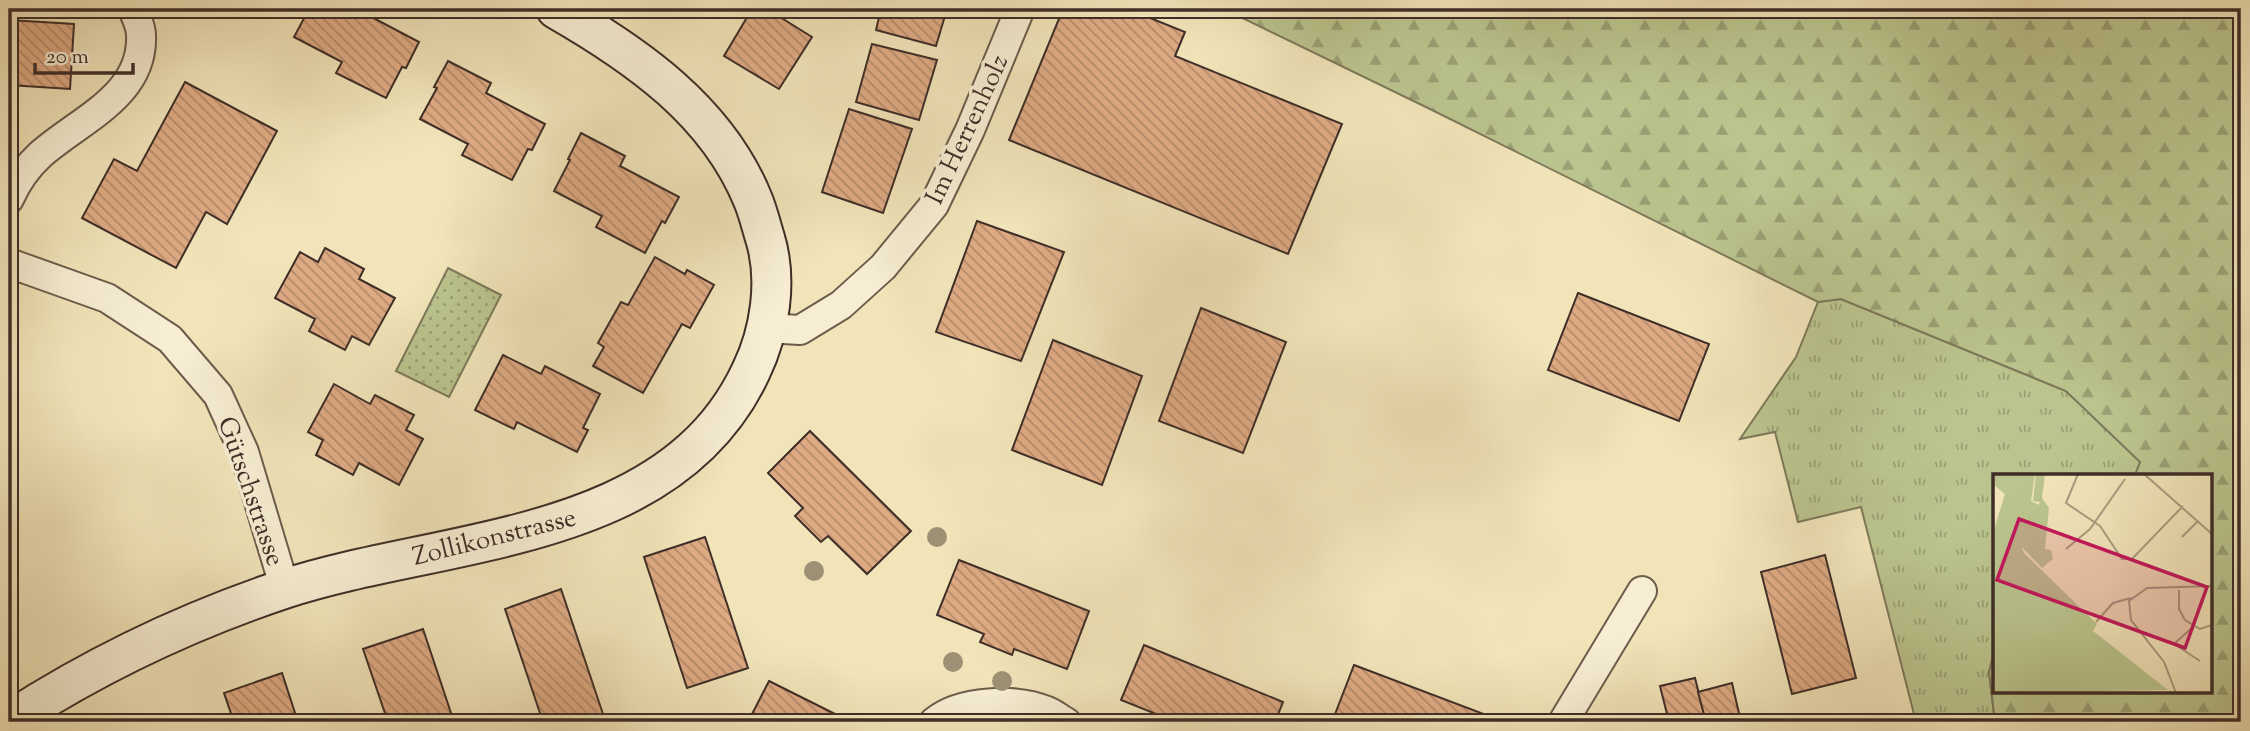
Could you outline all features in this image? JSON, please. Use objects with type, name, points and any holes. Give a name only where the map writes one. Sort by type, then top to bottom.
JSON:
[{"type":"main road","name":"Zollikonstrasse","points":[[9,721],[100,667],[165,636],[285,589],[367,567],[554,525],[629,494],[679,461],[705,437],[729,409],[755,363],[766,328],[771,285],[769,252],[753,200],[736,165],[699,116],[651,70],[607,38],[556,9]]},
{"type":"street","points":[[9,199],[17,183],[39,156],[116,97],[130,80],[137,64],[142,33],[133,9]]},
{"type":"street","name":"Im Herrenholz","points":[[766,328],[800,330],[841,305],[883,267],[934,205],[970,130],[1020,9]]},
{"type":"street","name":"Gütschstrasse","points":[[9,263],[107,298],[170,339],[218,395],[244,452],[285,589]]},
{"type":"street","points":[[1563,722],[1642,591]]},
{"type":"street","points":[[934,722],[974,705],[1008,703],[1046,710],[1066,722]]},
{"type":"green space","points":[[1224,9],[2241,9],[2241,722],[1995,722],[1989,672],[1993,657],[1993,692],[2212,692],[2212,474],[2135,474],[2140,462],[2066,391],[1841,299],[1818,302]]},
{"type":"green space","points":[[448,268],[501,295],[449,397],[396,371]]},
{"type":"green space","points":[[1841,299],[2066,391],[2141,462],[2135,474],[1993,474],[1993,657],[1989,672],[1995,722],[1916,722],[1861,507],[1798,522],[1775,432],[1740,439],[1796,357],[1818,302]]},
{"type":"building","points":[[309,9],[361,9],[360,11],[419,42],[386,98],[336,73],[342,62],[294,37]]},
{"type":"building","points":[[752,9],[767,9],[812,37],[779,89],[724,56]]},
{"type":"building","points":[[881,9],[947,9],[936,46],[876,30]]},
{"type":"building","points":[[1063,9],[1128,9],[1185,32],[1175,56],[1342,124],[1288,254],[1009,140]]},
{"type":"building","points":[[9,20],[74,24],[70,89],[9,85]]},
{"type":"building","points":[[872,44],[937,60],[919,120],[856,102]]},
{"type":"building","points":[[448,61],[491,83],[486,93],[545,124],[512,180],[462,155],[468,144],[420,119]]},
{"type":"building","points":[[185,82],[277,131],[227,224],[206,212],[176,268],[82,218],[114,159],[137,171]]},
{"type":"building","points":[[849,109],[912,129],[883,213],[822,192]]},
{"type":"building","points":[[581,133],[625,156],[620,166],[679,197],[645,253],[596,227],[602,216],[554,191]]},
{"type":"building","points":[[977,221],[1064,252],[1021,361],[936,332]]},
{"type":"building","points":[[325,248],[364,269],[359,279],[395,298],[369,345],[352,336],[345,350],[309,331],[315,319],[275,298],[300,252],[318,262]]},
{"type":"building","points":[[655,257],[685,274],[687,270],[714,285],[690,328],[682,324],[643,393],[593,366],[604,347],[598,343],[621,302],[628,305]]},
{"type":"building","points":[[1578,293],[1709,344],[1679,421],[1548,370]]},
{"type":"building","points":[[1201,308],[1286,342],[1243,453],[1159,421]]},
{"type":"building","points":[[1053,340],[1142,376],[1102,485],[1012,450]]},
{"type":"building","points":[[503,355],[541,374],[545,366],[600,394],[583,428],[588,430],[577,452],[517,422],[514,429],[475,410]]},
{"type":"building","points":[[334,384],[370,404],[375,395],[414,415],[406,430],[423,439],[399,485],[359,463],[353,475],[316,455],[323,440],[308,432]]},
{"type":"building","points":[[810,431],[911,531],[867,574],[828,536],[821,542],[795,516],[803,508],[768,473]]},
{"type":"building","points":[[705,537],[748,668],[687,688],[644,557]]},
{"type":"building","points":[[1825,555],[1856,678],[1792,694],[1761,572]]},
{"type":"building","points":[[959,560],[1089,611],[1067,669],[1014,649],[1012,655],[980,642],[984,634],[937,615]]},
{"type":"building","points":[[561,589],[603,714],[579,722],[543,722],[505,609]]},
{"type":"building","points":[[423,629],[454,722],[388,722],[363,649]]},
{"type":"building","points":[[1144,645],[1283,702],[1275,722],[1176,722],[1121,700]]},
{"type":"building","points":[[1354,665],[1497,719],[1496,722],[1332,722]]},
{"type":"building","points":[[282,673],[298,722],[234,722],[224,693]]},
{"type":"building","points":[[1695,678],[1706,722],[1669,722],[1660,686]]},
{"type":"building","points":[[769,681],[851,722],[748,722]]},
{"type":"building","points":[[1732,683],[1741,722],[1706,722],[1698,692]]}]
